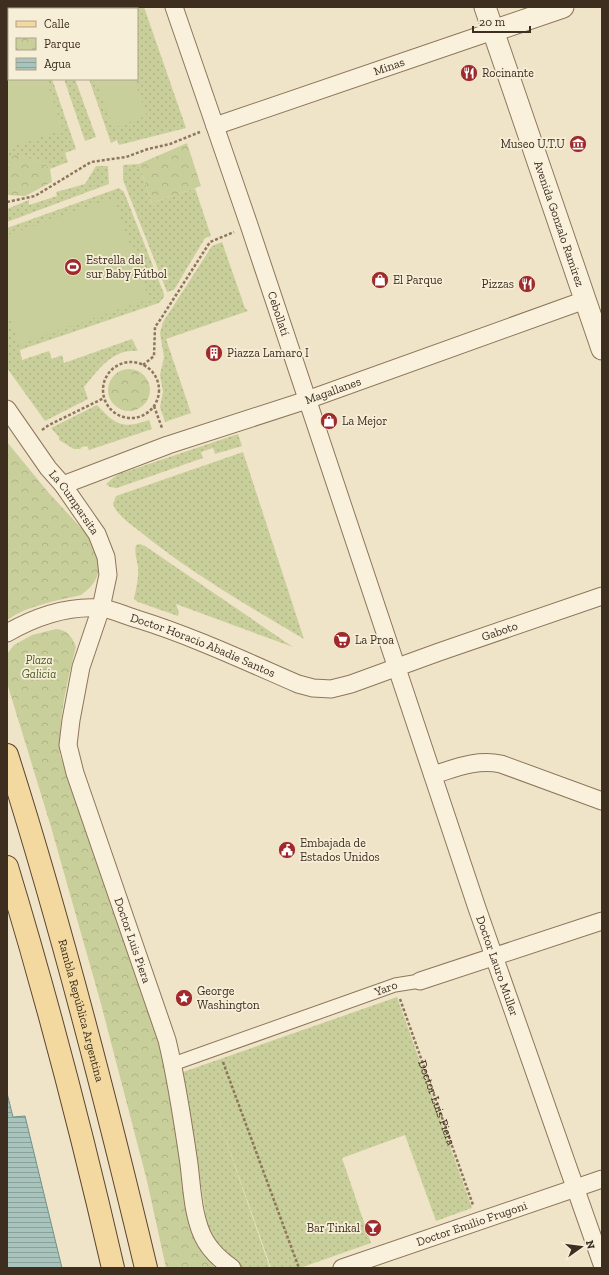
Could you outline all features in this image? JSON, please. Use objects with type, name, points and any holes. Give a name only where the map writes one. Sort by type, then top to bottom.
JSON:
[{"type":"main road","name":"Rambla República Argentina","points":[[7,755],[67,955],[105,1099],[146,1268]]},
{"type":"main road","points":[[7,866],[37,966],[96,1195],[113,1268]]},
{"type":"street","name":"Cebollatí","points":[[174,7],[397,666]]},
{"type":"street","name":"Avenida Gonzalo Ramírez","points":[[485,7],[594,298],[602,349]]},
{"type":"street","name":"Minas","points":[[215,126],[563,7]]},
{"type":"street","name":"Magallanes","points":[[62,485],[168,445],[306,400],[594,298]]},
{"type":"street","name":"La Cumparsita","points":[[7,409],[48,468],[97,534],[106,557],[108,574],[101,608]]},
{"type":"street","name":"Gaboto","points":[[397,666],[602,596]]},
{"type":"street","name":"Doctor Horacio Abadie Santos","points":[[7,633],[42,616],[77,609],[101,608],[164,628],[298,684],[313,688],[331,689],[351,684],[397,666]]},
{"type":"street","name":"Doctor Luis Piera","points":[[101,608],[82,667],[70,720],[68,745],[75,773],[165,1033],[173,1064],[189,1164],[192,1196],[199,1225],[206,1242],[221,1259],[232,1268]]},
{"type":"street","name":"Doctor Lauro Muller","points":[[397,666],[494,957],[602,1264]]},
{"type":"street","points":[[433,776],[463,765],[474,763],[501,764],[602,801]]},
{"type":"street","name":"Yaro","points":[[173,1064],[395,985],[420,981],[602,921]]},
{"type":"street","name":"Doctor Emilio Frugoni","points":[[342,1268],[478,1220],[602,1179]]},
{"type":"path","points":[[7,202],[35,196],[91,162],[126,157],[148,149],[170,144],[215,126]]},
{"type":"path","points":[[143,365],[154,356],[155,328],[210,242],[249,225]]},
{"type":"path","points":[[134,362],[143,365],[151,371],[156,379],[158,398],[154,406],[140,417],[126,418],[114,413],[104,398],[103,389],[109,372],[117,366],[125,363],[134,362]]},
{"type":"path","points":[[29,440],[49,426],[104,398]]},
{"type":"path","points":[[154,406],[168,445]]},
{"type":"path","name":"Doctor Luis Piera","points":[[395,985],[478,1220]]},
{"type":"path","points":[[218,1048],[298,1268]]},
{"type":"green space","points":[[7,7],[28,7],[8,8],[8,80],[52,80],[76,149],[65,153],[68,162],[50,169],[43,162],[14,155],[7,167]]},
{"type":"green space","points":[[7,7],[23,7],[8,8],[8,80],[46,80],[63,130],[7,148]]},
{"type":"green space","points":[[144,7],[186,128],[119,145],[117,140],[111,143],[89,80],[138,80],[138,8],[40,8]]},
{"type":"green space","points":[[64,80],[75,80],[96,137],[85,141]]},
{"type":"green space","points":[[96,80],[134,80],[147,116],[113,128]]},
{"type":"green space","points":[[187,143],[201,186],[152,203],[139,164]]},
{"type":"green space","points":[[14,154],[43,162],[50,169],[52,182],[25,196],[7,195],[7,167]]},
{"type":"green space","points":[[139,164],[152,203],[195,188],[211,236],[205,238],[174,290],[167,292],[123,180],[123,165]]},
{"type":"green space","points":[[96,166],[108,166],[109,184],[7,222],[7,209],[29,200],[29,205],[57,196],[56,192],[85,184]]},
{"type":"green space","name":"Estrella del sur Baby Fútbol","points":[[119,188],[124,192],[164,297],[159,303],[20,350],[22,360],[49,351],[52,359],[62,355],[64,363],[132,339],[138,351],[129,351],[113,357],[101,367],[84,387],[88,399],[45,421],[7,368],[7,228]]},
{"type":"green space","name":"Estrella del sur Baby Fútbol","points":[[114,198],[149,299],[19,344],[7,310],[7,235]]},
{"type":"green space","points":[[222,242],[245,308],[248,311],[166,339],[191,413],[165,422],[160,407],[163,392],[160,375],[164,357],[160,333],[163,322],[212,246]]},
{"type":"green space","points":[[125,369],[133,369],[141,372],[147,378],[150,390],[147,402],[141,408],[133,411],[125,411],[117,408],[111,402],[108,394],[108,386],[111,378],[117,372]]},
{"type":"green space","points":[[97,405],[114,421],[125,425],[132,425],[149,420],[152,429],[89,450],[87,446],[80,449],[74,449],[59,440],[59,437],[51,428]]},
{"type":"green space","points":[[238,434],[242,446],[215,454],[213,448],[201,452],[203,458],[117,488],[110,487],[106,484],[119,474]]},
{"type":"green space","points":[[7,442],[48,492],[94,542],[97,550],[99,565],[93,584],[81,595],[33,607],[7,620]]},
{"type":"green space","points":[[243,452],[304,639],[219,588],[177,560],[127,522],[117,512],[113,504],[116,496]]},
{"type":"green space","points":[[140,544],[293,647],[176,604],[179,613],[178,616],[138,602],[134,599],[138,571],[135,551],[136,545]]},
{"type":"green space","name":"Plaza Galicia","points":[[56,629],[69,634],[76,647],[66,687],[62,714],[60,728],[60,755],[164,1056],[189,1212],[195,1239],[215,1268],[166,1268],[147,1181],[101,1004],[51,827],[7,683],[7,654],[14,645],[32,635]]},
{"type":"green space","points":[[397,997],[472,1208],[436,1221],[405,1135],[342,1158],[371,1243],[300,1268],[271,1268],[211,1097],[270,1268],[239,1268],[214,1243],[207,1223],[183,1072]]},
{"type":"water","points":[[7,1093],[13,1117],[25,1116],[62,1268],[7,1268]]},
{"type":"place","name":"Rocinante","points":[[469,73]]},
{"type":"place","name":"Museo U.T.U","points":[[578,144]]},
{"type":"place","name":"Estrella del sur Baby Fútbol","points":[[73,267]]},
{"type":"place","name":"El Parque","points":[[380,280]]},
{"type":"place","name":"Pizzas","points":[[527,284]]},
{"type":"place","name":"Piazza Lamaro I","points":[[214,353]]},
{"type":"place","name":"La Mejor","points":[[329,421]]},
{"type":"place","name":"La Proa","points":[[342,640]]},
{"type":"place","name":"Embajada de Estados Unidos","points":[[287,850]]},
{"type":"place","name":"George Washington","points":[[184,998]]},
{"type":"place","name":"Bar Tinkal","points":[[373,1228]]}]
